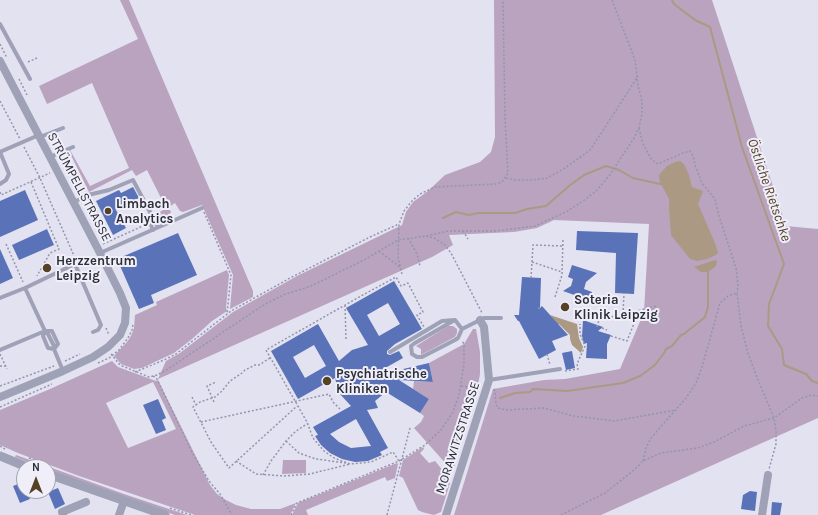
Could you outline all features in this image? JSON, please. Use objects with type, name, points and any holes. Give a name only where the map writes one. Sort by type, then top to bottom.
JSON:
[{"type":"street","name":"STRÜMPELLSTRASSE","points":[[0,61],[74,202],[120,293],[126,308],[125,323],[120,335],[93,356],[61,367],[0,397]]},
{"type":"street","name":"MORAWITZSTRASSE","points":[[446,515],[489,385],[482,319]]},
{"type":"street","points":[[0,456],[11,456],[16,459]]},
{"type":"street","points":[[762,515],[768,475]]},
{"type":"street","points":[[56,477],[165,515]]},
{"type":"street","points":[[119,515],[124,501]]},
{"type":"street","points":[[63,515],[62,512],[86,502]]},
{"type":"lane","points":[[0,24],[30,79]]},
{"type":"lane","points":[[0,184],[6,180],[9,174],[0,152],[63,128]]},
{"type":"lane","points":[[50,157],[73,147]]},
{"type":"lane","points":[[74,202],[88,195],[109,190],[133,180],[158,227]]},
{"type":"lane","points":[[100,253],[202,208]]},
{"type":"lane","points":[[150,223],[153,230]]},
{"type":"lane","points":[[0,298],[75,264],[101,325],[98,330],[93,332]]},
{"type":"lane","points":[[25,287],[45,330],[43,336],[48,348],[54,350],[61,367]]},
{"type":"lane","points":[[455,320],[414,343],[411,346],[412,354],[417,357],[422,357],[458,338],[462,330],[482,319],[501,318]]},
{"type":"lane","points":[[455,320],[462,330]]},
{"type":"lane","points":[[390,352],[442,321],[455,320]]},
{"type":"lane","points":[[0,350],[45,330],[52,331],[58,344],[54,350]]},
{"type":"lane","points":[[489,385],[560,369]]},
{"type":"path","points":[[402,274],[398,258],[399,224],[404,211],[412,201],[428,189],[435,187],[496,184],[502,182],[508,173],[505,119],[503,0]]},
{"type":"path","points":[[101,325],[105,326],[109,336],[108,343],[114,358],[120,365],[135,372],[153,376],[168,370],[262,306],[283,295],[311,286],[398,240],[448,231],[509,230],[535,226],[566,212],[596,191],[609,176],[639,128],[642,114],[642,101],[633,51],[612,0]]},
{"type":"path","points":[[506,178],[515,180],[546,178],[562,170],[590,150],[638,76]]},
{"type":"path","points":[[639,128],[643,144],[652,160],[658,164],[690,151],[702,183],[714,199],[736,268],[738,286],[737,293],[748,353],[774,418],[776,444],[768,475]]},
{"type":"path","points":[[0,192],[1,195],[57,170]]},
{"type":"path","points":[[40,178],[76,260],[75,264]]},
{"type":"path","points":[[31,182],[59,249],[50,253],[34,278]]},
{"type":"path","points":[[88,195],[111,240]]},
{"type":"path","points":[[202,208],[231,275],[227,314]]},
{"type":"path","points":[[103,244],[150,223]]},
{"type":"path","points":[[135,372],[176,354],[227,314],[292,277],[370,237],[399,224]]},
{"type":"path","points":[[463,231],[468,239]]},
{"type":"path","points":[[426,236],[434,238],[444,244],[451,253],[482,319]]},
{"type":"path","points":[[408,238],[417,254],[420,266]]},
{"type":"path","points":[[555,297],[562,272],[563,238]]},
{"type":"path","points":[[6,244],[25,287]]},
{"type":"path","points":[[531,278],[533,245],[563,246]]},
{"type":"path","points":[[378,251],[401,268]]},
{"type":"path","points":[[532,262],[562,272]]},
{"type":"path","points":[[350,464],[334,458],[316,443],[307,422],[266,350],[396,277],[401,286],[408,283],[423,312],[417,315],[426,330]]},
{"type":"path","points":[[623,314],[624,293]]},
{"type":"path","points":[[643,461],[646,448],[651,438],[686,398],[696,383],[720,303],[728,296],[737,293]]},
{"type":"path","points":[[345,305],[346,339]]},
{"type":"path","points":[[597,327],[599,320],[657,306]]},
{"type":"path","points":[[538,308],[542,309]]},
{"type":"path","points":[[611,336],[627,341],[639,310]]},
{"type":"path","points":[[560,369],[560,372],[578,369],[577,364],[585,346],[580,334],[580,324]]},
{"type":"path","points":[[602,328],[607,330]]},
{"type":"path","points":[[291,515],[297,503],[401,460],[425,445],[441,430],[453,412],[461,386],[464,364],[464,344],[458,338]]},
{"type":"path","points":[[0,386],[61,367],[86,352]]},
{"type":"path","points":[[0,354],[6,370]]},
{"type":"path","points":[[547,354],[551,370]]},
{"type":"path","points":[[270,358],[259,365],[254,365],[245,370],[230,381],[222,391],[212,398],[200,402],[193,407],[219,454],[229,468],[297,406]]},
{"type":"path","points":[[0,366],[5,366]]},
{"type":"path","points":[[153,376],[157,379],[192,452],[232,515]]},
{"type":"path","points":[[214,402],[207,386],[216,382]]},
{"type":"path","points":[[461,386],[489,385],[495,392],[496,404],[498,408],[506,410],[544,408],[574,416],[614,421],[676,410]]},
{"type":"path","points":[[201,422],[329,394],[333,402],[340,409]]},
{"type":"path","points":[[192,396],[196,405]]},
{"type":"path","points":[[561,515],[605,493],[643,461],[661,453],[698,448],[714,442],[744,426],[774,418],[802,398],[818,396]]},
{"type":"path","points":[[263,475],[271,461],[286,441],[296,431],[307,424]]},
{"type":"path","points":[[387,515],[410,428]]},
{"type":"path","points":[[286,441],[299,453],[316,459],[350,464]]},
{"type":"path","points":[[236,461],[256,474],[284,476],[310,474],[350,464],[371,462],[393,452],[398,461]]},
{"type":"shaded area","points":[[120,0],[129,0],[253,291],[253,297],[230,309],[233,275],[202,205],[183,212],[180,211],[175,203],[169,207],[171,213],[158,218],[157,216],[161,214],[160,212],[163,210],[161,206],[157,207],[156,204],[162,200],[147,170],[136,176],[132,170],[89,192],[69,151],[70,150],[90,186],[129,168],[92,83],[47,104],[39,86],[138,39]]},
{"type":"shaded area","points":[[494,0],[712,0],[786,226],[818,229],[818,418],[601,515],[454,515],[493,389],[544,380],[565,379],[620,369],[644,312],[649,224],[554,220],[537,228],[514,232],[449,235],[453,245],[432,257],[158,379],[166,361],[180,353],[233,312],[297,276],[402,225],[406,212],[413,202],[428,191],[445,175],[480,162],[491,152],[495,137]]},
{"type":"shaded area","points":[[680,161],[684,164],[692,187],[703,191],[698,204],[718,253],[707,259],[697,261],[690,259],[671,235],[669,199],[660,184],[659,175],[667,166]]},
{"type":"shaded area","points":[[715,260],[717,261],[716,266],[708,272],[701,272],[694,267]]},
{"type":"shaded area","points":[[227,270],[229,275],[227,311],[212,321],[174,353],[142,368],[134,369],[121,364],[114,356],[131,336],[134,328],[135,315],[157,305],[156,302]]},
{"type":"shaded area","points":[[550,315],[577,324],[579,338],[583,347],[581,353],[572,345],[570,335],[559,324],[558,325]]},
{"type":"shaded area","points":[[448,326],[453,326],[457,329],[455,337],[421,355],[421,349],[416,346]]},
{"type":"shaded area","points":[[473,329],[476,329],[480,352],[480,374],[455,465],[452,468],[448,466],[414,428],[421,422],[424,416],[420,413],[429,399],[413,389],[414,381],[433,382],[429,363],[464,344]]},
{"type":"shaded area","points":[[112,361],[118,367],[156,381],[158,380],[210,485],[217,494],[236,505],[251,509],[280,509],[296,503],[290,515],[195,515],[56,467],[56,459],[34,459],[0,445],[0,410]],"holes":[[[153,382],[176,429],[128,448],[106,403]]]},
{"type":"shaded area","points":[[423,447],[424,449],[420,453],[429,463],[435,461],[449,478],[450,483],[441,512],[434,515],[418,510],[403,478],[399,476],[403,460]]},
{"type":"shaded area","points":[[16,455],[27,459],[20,459],[15,457]]},
{"type":"shaded area","points":[[283,460],[306,460],[306,473],[282,474]]},
{"type":"shaded area","points":[[397,463],[395,478],[387,481],[385,477],[306,510],[308,515],[292,515],[298,503]]},
{"type":"shaded area","points":[[56,469],[187,515],[175,515],[56,473]]},
{"type":"building","name":"Limbach Analytics","points":[[133,187],[139,198],[116,210],[126,228],[113,235],[96,201],[119,190],[121,193]]},
{"type":"building","points":[[25,190],[38,220],[0,237],[0,201]]},
{"type":"building","points":[[47,229],[54,245],[19,260],[12,245]]},
{"type":"building","points":[[577,231],[638,233],[634,294],[615,293],[616,253],[576,250]]},
{"type":"building","points":[[178,233],[197,275],[151,295],[154,303],[139,309],[117,259]]},
{"type":"building","points":[[0,249],[13,278],[0,284]]},
{"type":"building","points":[[572,265],[597,273],[586,282],[584,289],[592,292],[588,305],[575,300],[577,296],[563,291],[571,286],[573,279],[568,277]]},
{"type":"building","name":"Soteria Klinik Leipzig","points":[[522,277],[541,278],[540,308],[542,306],[568,335],[552,341],[556,350],[539,359],[519,321],[514,315],[519,315]]},
{"type":"building","points":[[394,281],[422,329],[395,344],[387,351],[387,354],[390,355],[399,351],[403,358],[369,377],[429,363],[433,382],[399,380],[429,399],[420,413],[386,392],[375,401],[378,408],[367,410],[388,448],[380,452],[382,455],[368,461],[355,462],[342,459],[330,453],[321,445],[315,436],[318,435],[313,427],[351,406],[339,393],[335,378],[298,399],[271,351],[318,324],[339,361],[352,350],[368,345],[346,308]],"holes":[[[388,303],[400,324],[379,336],[367,315]],[[314,345],[326,366],[305,378],[293,357]],[[356,419],[371,446],[351,448],[339,442],[330,434]]]},
{"type":"building","points":[[583,320],[603,327],[598,331],[611,335],[607,344],[607,359],[586,358],[587,343],[584,344],[582,336]]},
{"type":"building","points":[[572,351],[575,368],[566,370],[562,353]]},
{"type":"building","points":[[158,399],[166,418],[162,420],[166,430],[156,434],[143,405]]},
{"type":"building","points":[[16,485],[16,493],[13,486]]},
{"type":"building","points":[[58,488],[65,504],[55,509],[51,499],[56,499],[56,489]]},
{"type":"building","points":[[750,491],[757,492],[755,511],[741,509],[743,495]]},
{"type":"building","points":[[18,499],[30,499],[20,503]]},
{"type":"building","points":[[772,502],[782,503],[780,515],[771,515]]},
{"type":"waterway","name":"Östliche Rietschke","points":[[672,0],[674,4],[695,20],[710,27],[742,147],[784,264],[769,304],[768,326],[782,349],[784,365],[806,374],[812,381],[818,383]]},
{"type":"waterway","points":[[443,218],[456,212],[469,215],[478,213],[515,213],[527,209],[546,206],[584,175],[606,166],[619,170],[633,178],[660,184]]},
{"type":"waterway","points":[[500,398],[515,393],[530,392],[533,389],[567,391],[623,383],[640,376],[655,365],[666,349],[672,346],[681,335],[705,317],[708,307],[708,272]]},
{"type":"place","name":"Limbach Analytics","points":[[108,211]]},
{"type":"place","name":"Herzzentrum Leipzig","points":[[47,268]]},
{"type":"place","name":"Soteria Klinik Leipzig","points":[[565,307]]},
{"type":"place","name":"Psychiatrische Kliniken","points":[[327,381]]}]
